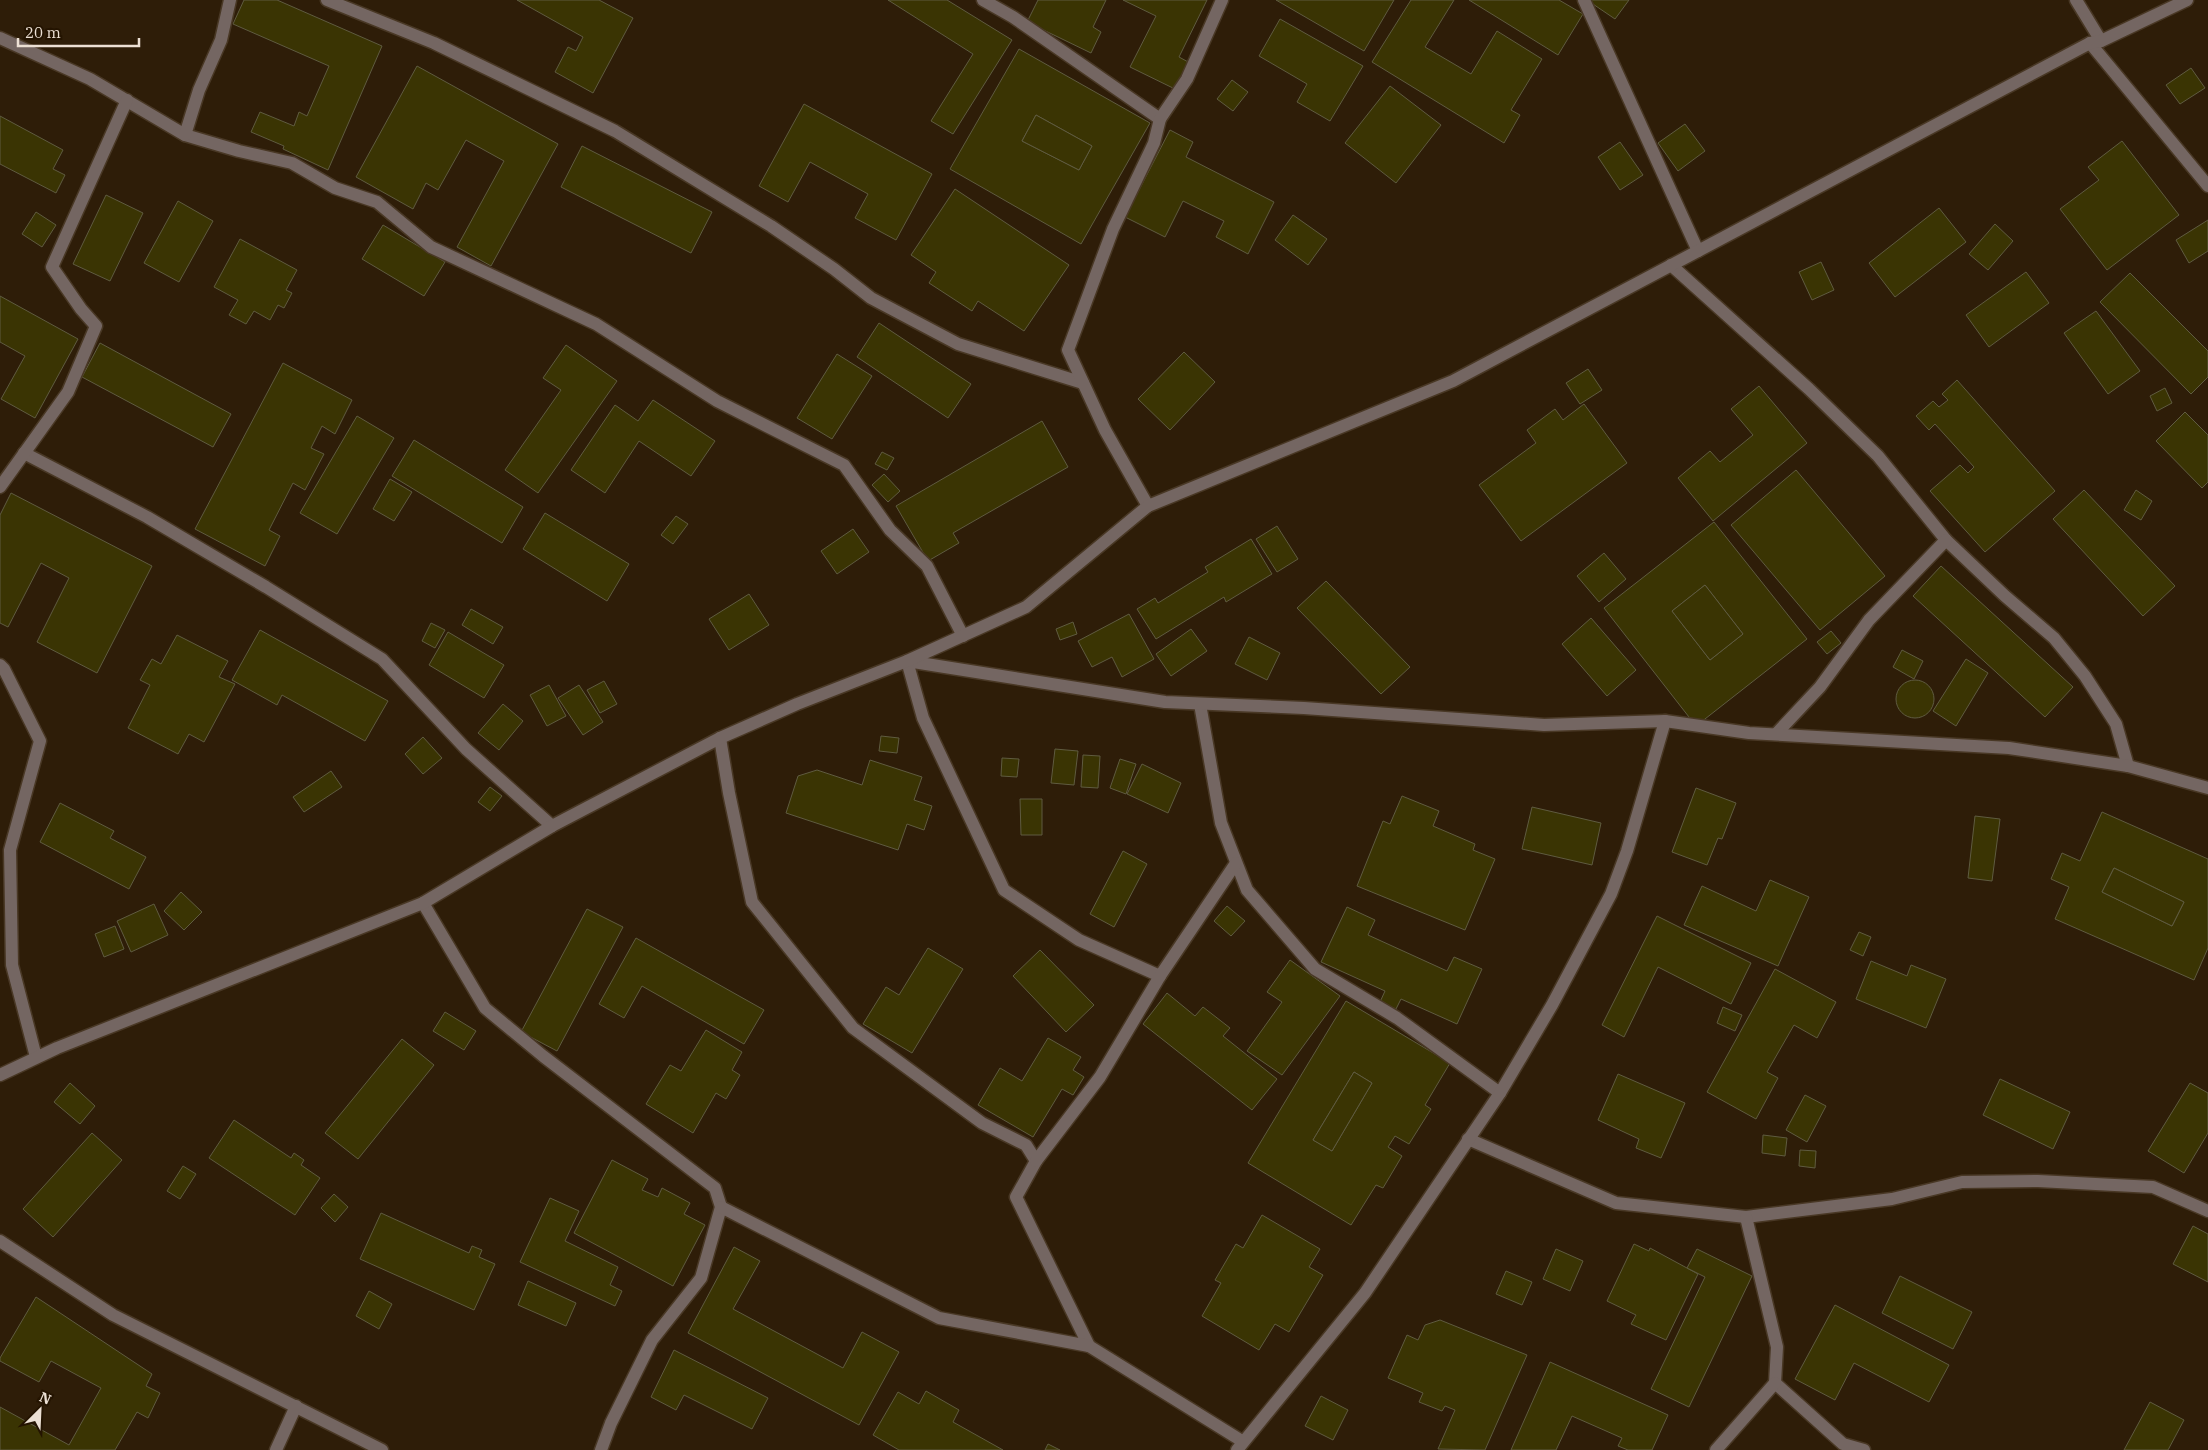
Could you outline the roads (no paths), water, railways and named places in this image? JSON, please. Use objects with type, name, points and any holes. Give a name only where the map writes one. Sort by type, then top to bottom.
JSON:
[{"type":"street","points":[[185,135],[220,40],[230,0]]},
{"type":"street","points":[[327,0],[434,43],[615,131],[770,226],[834,269],[871,298],[958,344],[1083,383]]},
{"type":"street","points":[[982,0],[1013,16],[1160,119]]},
{"type":"street","points":[[1148,506],[1105,430],[1068,350],[1113,229],[1154,143],[1160,119],[1186,79],[1222,0]]},
{"type":"street","points":[[1584,0],[1698,251]]},
{"type":"street","points":[[2076,0],[2095,42],[2208,186]]},
{"type":"street","points":[[0,1075],[36,1057],[424,903],[552,826],[720,738],[797,704],[907,661],[1026,607],[1148,506],[1453,381],[2095,42],[2188,0]]},
{"type":"street","points":[[0,38],[90,79],[185,135],[239,151],[292,163],[335,188],[378,202],[431,247],[596,324],[717,401],[844,465],[890,530],[927,566],[962,636]]},
{"type":"street","points":[[0,487],[68,392],[96,326],[81,309],[52,267],[127,100]]},
{"type":"street","points":[[1672,265],[1878,456],[1946,540],[2005,596],[2054,638],[2085,676],[2116,724],[2128,766]]},
{"type":"street","points":[[24,452],[147,517],[266,587],[382,659],[466,749],[552,826]]},
{"type":"street","points":[[1776,734],[1820,687],[1869,620],[1946,540]]},
{"type":"street","points":[[907,661],[1165,702],[1304,708],[1544,725],[1665,721],[1776,734],[2009,748],[2128,766],[2208,788]]},
{"type":"street","points":[[907,661],[924,718],[1004,890],[1079,940],[1160,976]]},
{"type":"street","points":[[0,665],[4,668],[40,741],[10,850],[12,965],[36,1057]]},
{"type":"street","points":[[1200,704],[1221,823],[1247,890],[1315,969],[1397,1018],[1500,1093]]},
{"type":"street","points":[[721,1207],[939,1318],[1089,1346],[1240,1446],[1365,1294],[1500,1093],[1580,954],[1611,894],[1627,851],[1665,721]]},
{"type":"street","points":[[720,738],[729,793],[752,902],[853,1028],[982,1123],[1026,1145],[1036,1161]]},
{"type":"street","points":[[1089,1346],[1016,1197],[1036,1161],[1100,1077],[1160,976],[1236,863]]},
{"type":"street","points":[[424,903],[485,1008],[543,1056],[715,1188],[721,1207],[701,1278],[652,1340],[611,1423],[601,1450]]},
{"type":"street","points":[[1468,1139],[1616,1203],[1746,1217],[1892,1199],[1962,1182],[2028,1181],[2153,1188],[2208,1211]]},
{"type":"street","points":[[1716,1450],[1775,1384],[1777,1347],[1746,1217]]},
{"type":"street","points":[[0,1241],[113,1315],[382,1450]]},
{"type":"street","points":[[1775,1384],[1843,1444],[1864,1450]]},
{"type":"street","points":[[276,1450],[296,1406]]}]
